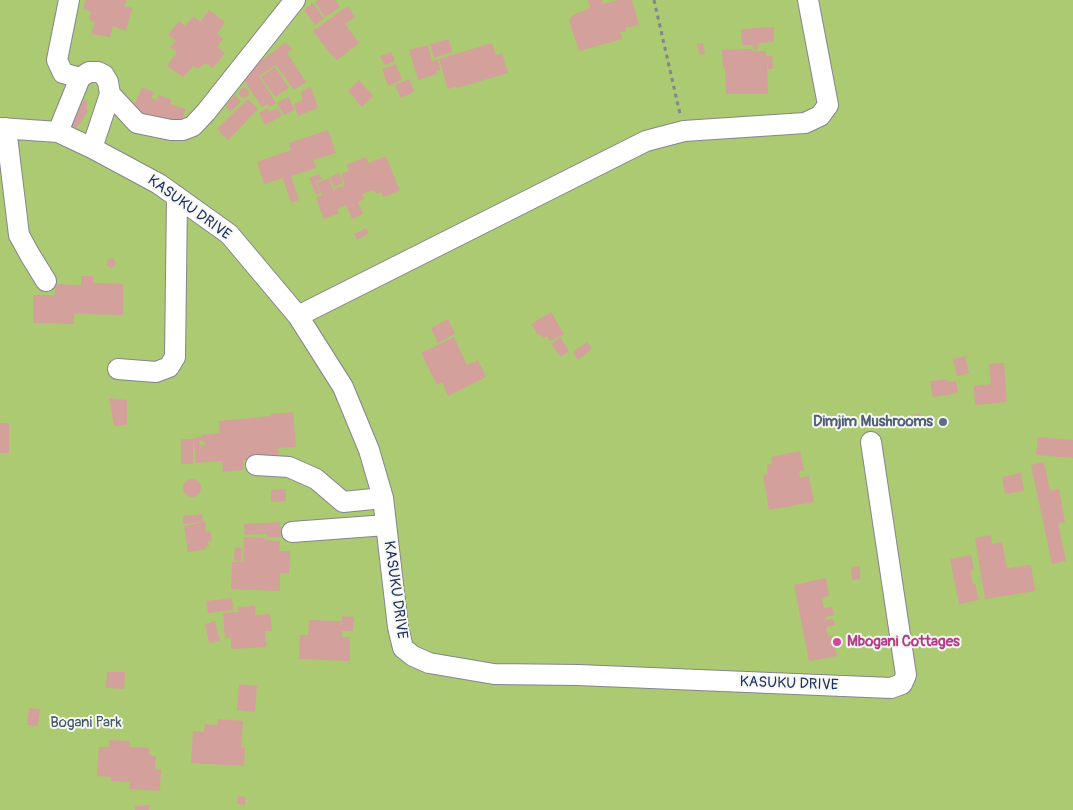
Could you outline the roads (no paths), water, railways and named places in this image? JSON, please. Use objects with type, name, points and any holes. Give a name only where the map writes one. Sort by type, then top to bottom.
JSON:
[{"type":"street","points":[[69,0],[57,60],[63,72],[80,78]]},
{"type":"street","points":[[110,94],[137,123],[171,130],[183,130],[193,126],[295,0]]},
{"type":"street","points":[[298,316],[646,141],[684,131],[805,123],[820,116],[828,105],[808,0]]},
{"type":"street","points":[[58,132],[80,78],[89,72],[98,72],[104,75],[108,82],[110,94],[92,148]]},
{"type":"street","points":[[3,128],[20,235],[46,281]]},
{"type":"street","name":"KASUKU DRIVE","points":[[3,128],[58,132],[159,184],[229,234],[298,316],[343,387],[369,450],[383,498],[398,627],[403,648],[413,656],[429,663],[494,674],[578,675],[891,688],[902,684],[906,675],[871,442]]},
{"type":"street","points":[[118,369],[156,372],[169,367],[175,357],[177,197]]},
{"type":"street","points":[[256,465],[288,467],[316,479],[343,502],[383,498]]},
{"type":"street","points":[[292,532],[386,525]]},
{"type":"place","name":"Dimjim Mushrooms","points":[[943,422]]},
{"type":"place","name":"Mbogani Cottages","points":[[837,642]]},
{"type":"park label","name":"Bogani Park","points":[[86,723]]}]
